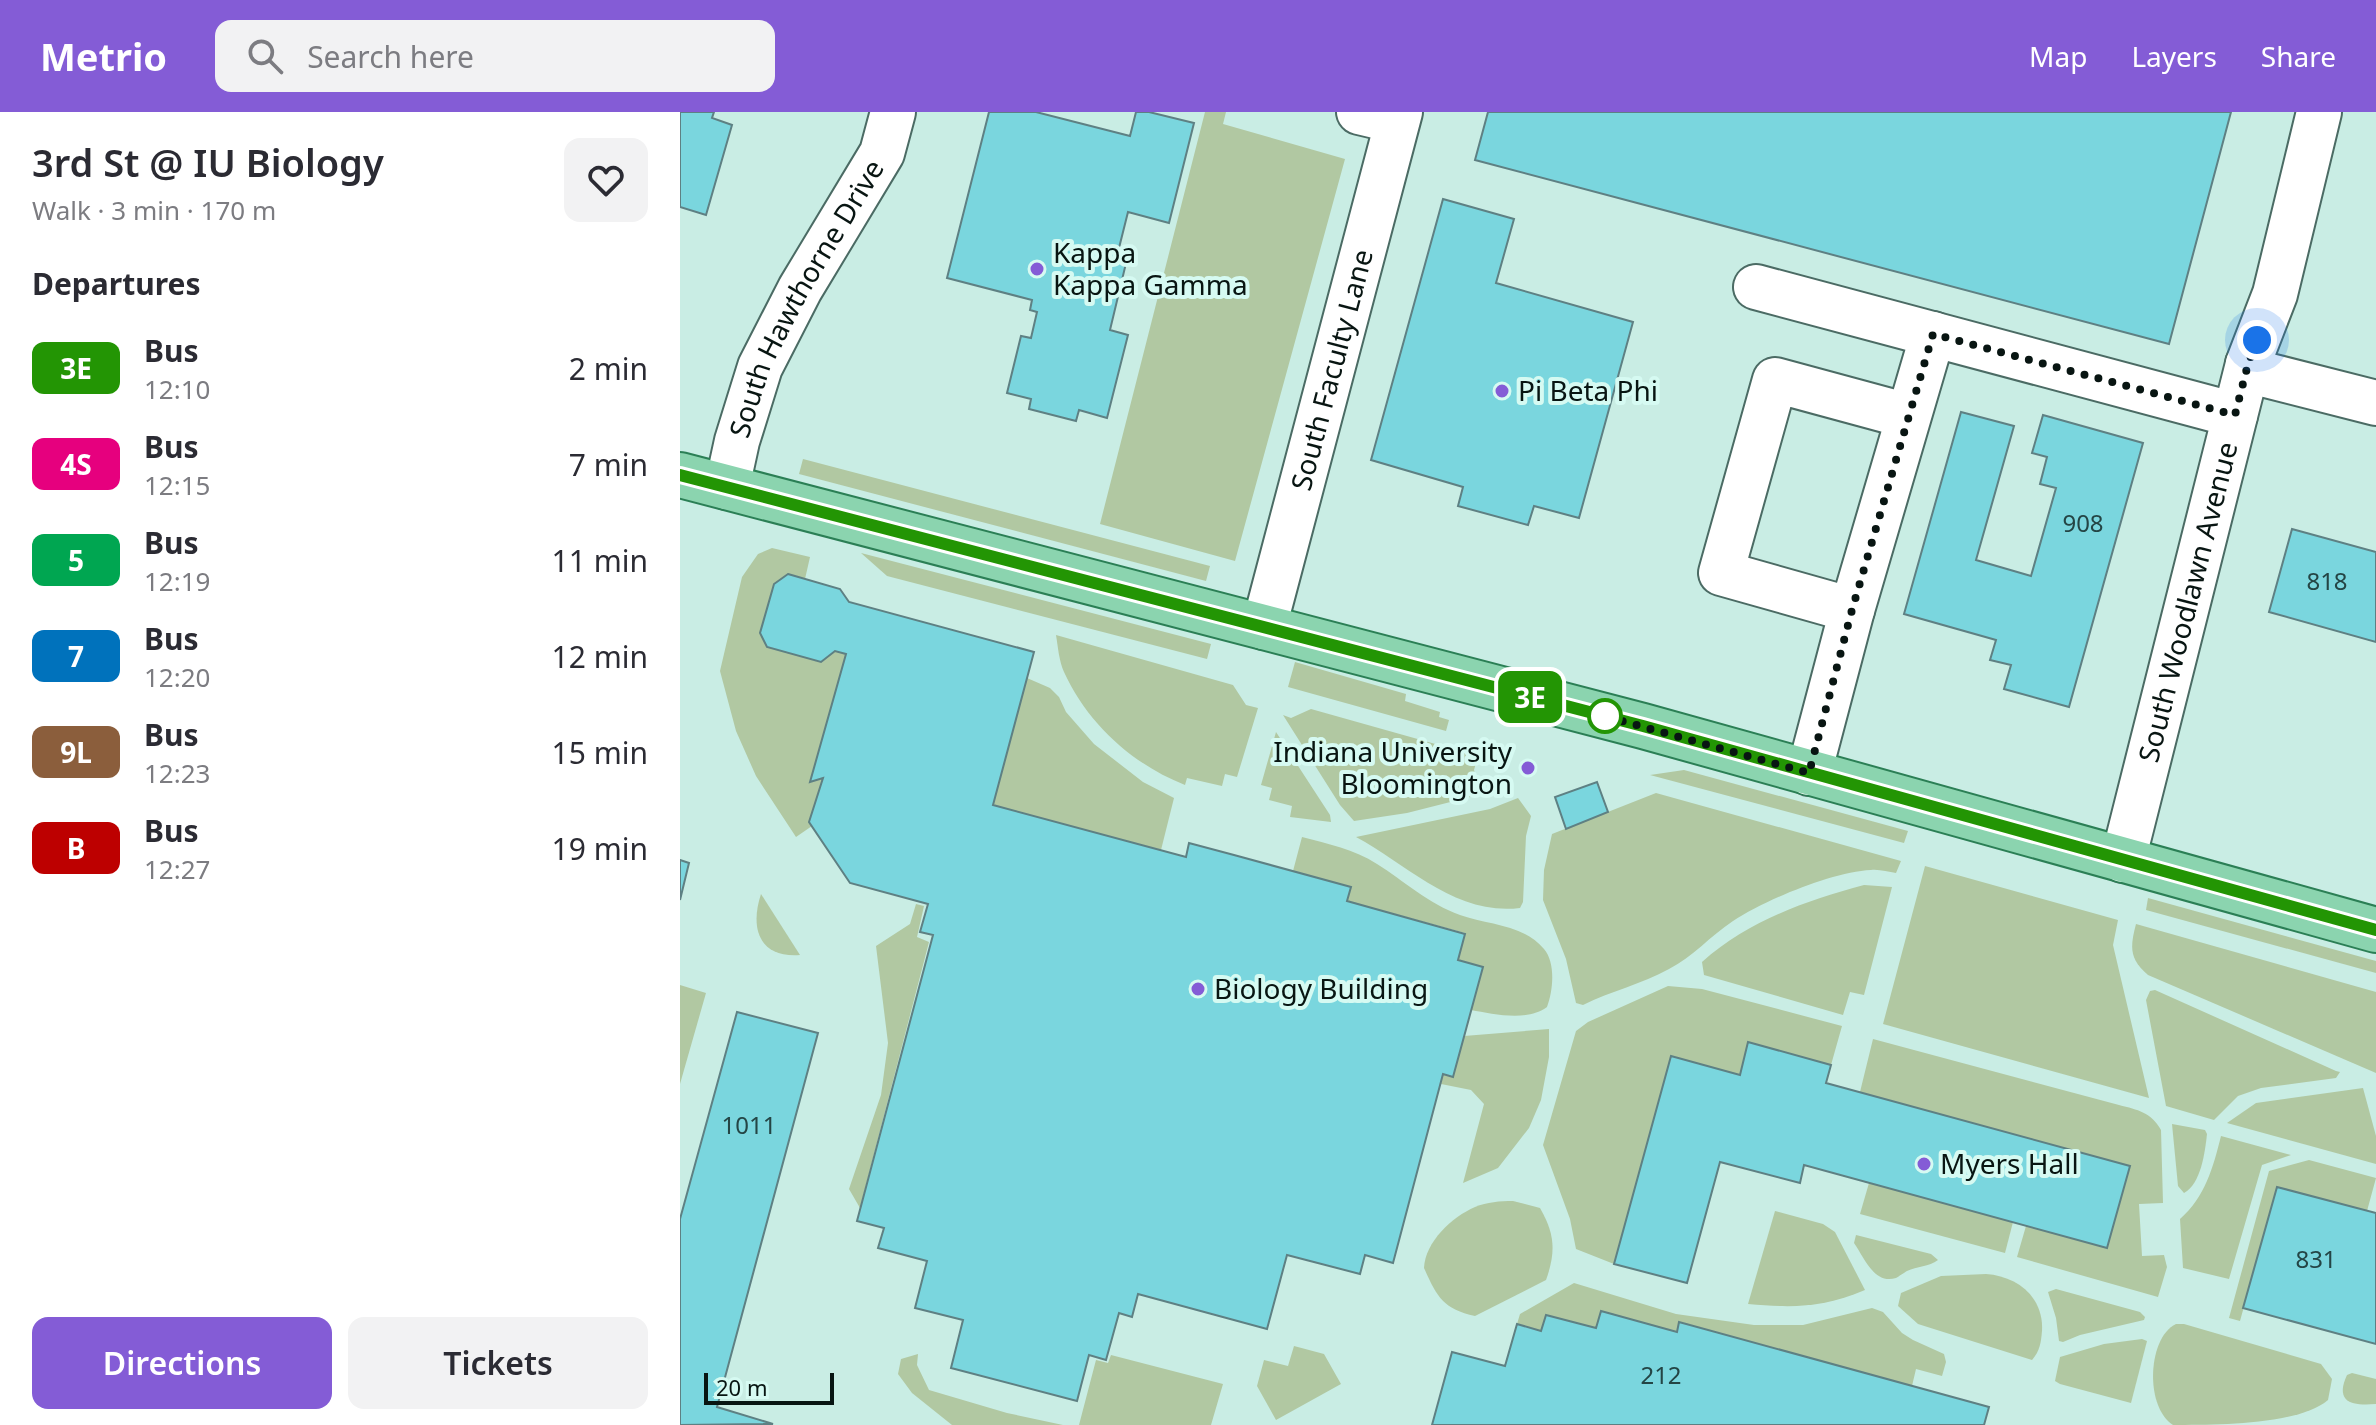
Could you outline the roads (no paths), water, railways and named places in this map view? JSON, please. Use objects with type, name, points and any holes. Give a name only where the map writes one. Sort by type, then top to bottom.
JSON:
[{"type":"main road","points":[[680,475],[1657,730],[2376,930]]},
{"type":"street","name":"South Hawthorne Drive","points":[[727,487],[737,441],[760,367],[800,289],[882,153],[893,112]]},
{"type":"street","name":"South Woodlawn Avenue","points":[[2123,860],[2248,364],[2275,294],[2319,112]]},
{"type":"street","name":"South Faculty Lane","points":[[1264,627],[1385,115]]},
{"type":"street","points":[[1756,287],[2235,415]]},
{"type":"street","points":[[1809,773],[1852,610],[1933,334]]},
{"type":"street","points":[[2248,364],[2266,375],[2376,403]]},
{"type":"street","points":[[1852,610],[1721,573],[1775,380],[1908,416]]},
{"type":"place","name":"Kappa Kappa Gamma","points":[[1037,269]]},
{"type":"place","name":"Pi Beta Phi","points":[[1502,391]]},
{"type":"place","name":"Indiana University Bloomington","points":[[1528,768]]},
{"type":"place","name":"Biology Building","points":[[1198,989]]},
{"type":"place","name":"Myers Hall","points":[[1924,1164]]}]
